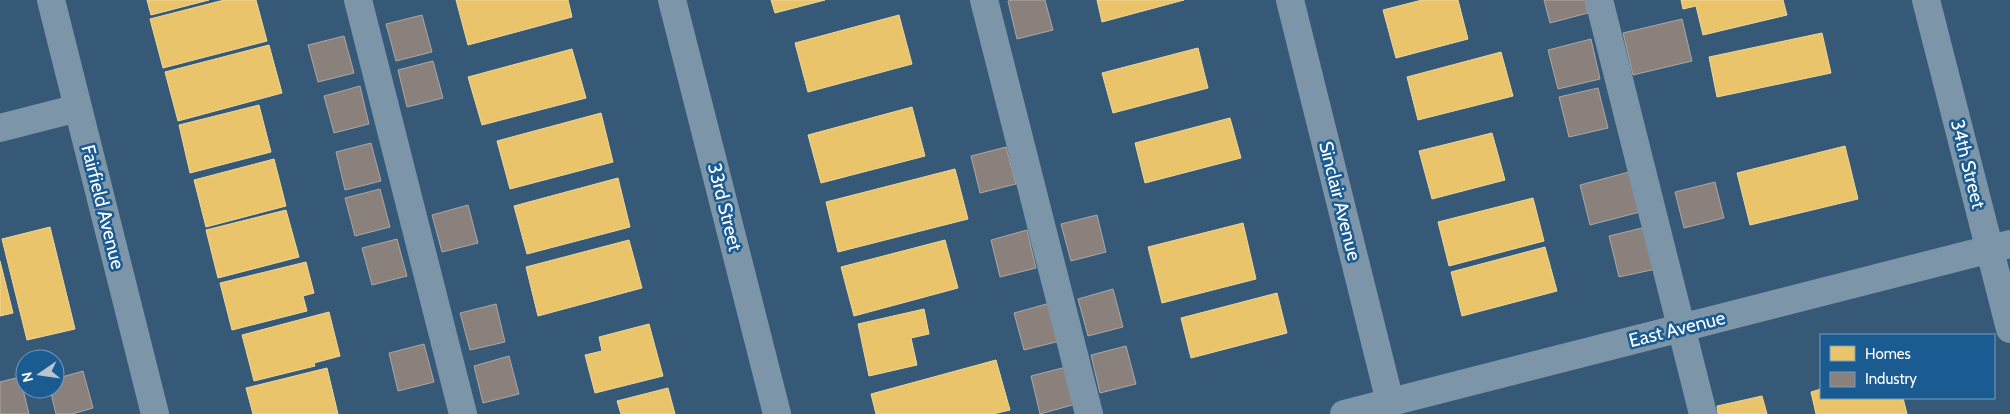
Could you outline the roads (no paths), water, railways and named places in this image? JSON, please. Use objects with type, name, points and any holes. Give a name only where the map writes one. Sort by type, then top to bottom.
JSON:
[{"type":"street","name":"Fairfield Avenue","points":[[51,0],[149,413]]},
{"type":"street","points":[[358,0],[463,414]]},
{"type":"street","name":"33rd Street","points":[[672,0],[777,414]]},
{"type":"street","points":[[984,0],[1089,414]]},
{"type":"street","name":"Sinclair Avenue","points":[[1290,0],[1390,402]]},
{"type":"street","points":[[1599,0],[1703,414]]},
{"type":"street","name":"34th Street","points":[[1926,0],[2000,247],[2010,329]]},
{"type":"street","points":[[0,128],[78,108]]},
{"type":"street","name":"East Avenue","points":[[1344,414],[2000,247]]}]
